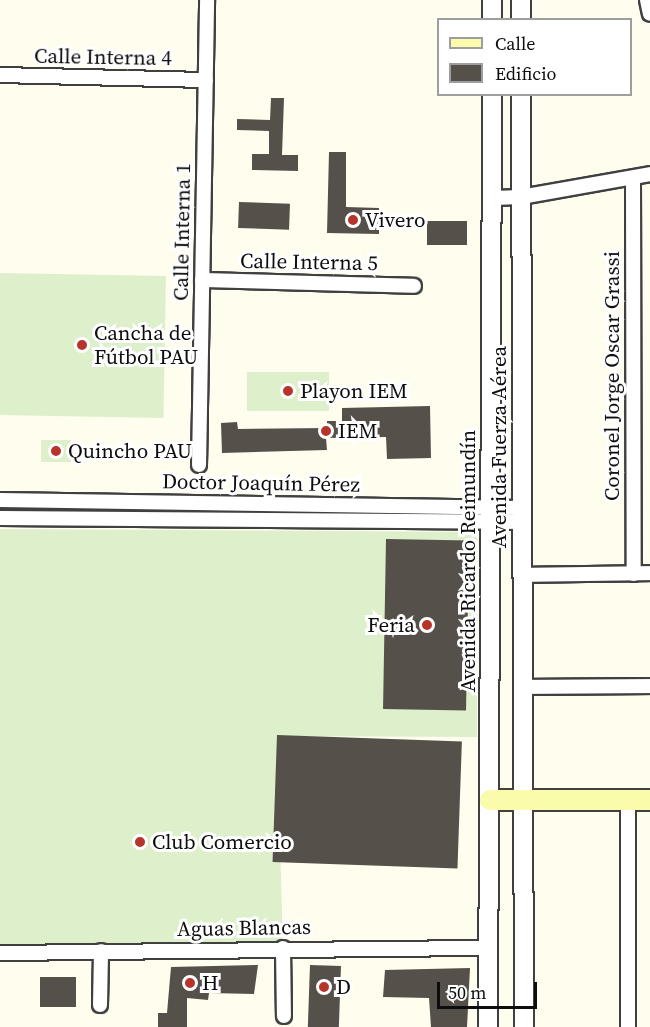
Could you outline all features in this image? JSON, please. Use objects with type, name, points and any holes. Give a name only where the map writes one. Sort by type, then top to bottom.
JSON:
[{"type":"main road","points":[[490,800],[650,800]]},
{"type":"street","name":"Calle Interna 1","points":[[199,465],[207,0]]},
{"type":"street","points":[[492,0],[492,18]]},
{"type":"street","points":[[520,0],[520,18]]},
{"type":"street","points":[[647,0],[650,14]]},
{"type":"street","name":"Calle Interna 4","points":[[0,75],[206,80]]},
{"type":"street","name":"Avenida Ricardo Reimundín","points":[[488,1027],[492,96]]},
{"type":"street","name":"Avenida Fuerza Aérea","points":[[520,96],[523,800]]},
{"type":"street","points":[[493,198],[520,197],[650,174]]},
{"type":"street","name":"Coronel Jorge Oscar Grassi","points":[[633,178],[633,574]]},
{"type":"street","name":"Calle Interna 5","points":[[202,280],[414,286]]},
{"type":"street","name":"Doctor Joaquín Pérez","points":[[0,500],[522,515]]},
{"type":"street","name":"Doctor Joaquín Pérez","points":[[0,518],[490,514]]},
{"type":"street","points":[[522,575],[650,573]]},
{"type":"street","points":[[522,687],[650,686]]},
{"type":"street","points":[[523,800],[524,1027]]},
{"type":"street","points":[[628,800],[628,1027]]},
{"type":"street","points":[[283,948],[284,1016]]},
{"type":"street","name":"Aguas Blancas","points":[[0,953],[283,948],[488,948]]},
{"type":"street","points":[[100,1005],[101,951]]},
{"type":"green space","name":"Cancha de Fútbol PAU","points":[[0,273],[166,276],[163,418],[0,415]]},
{"type":"green space","name":"Playon IEM","points":[[247,372],[329,372],[329,411],[247,411]]},
{"type":"green space","name":"Quincho PAU","points":[[41,440],[71,440],[71,462],[41,462]]},
{"type":"green space","name":"Club Comercio","points":[[0,529],[477,532],[477,737],[277,736],[283,948],[0,953]]},
{"type":"building","points":[[271,98],[284,98],[282,155],[298,155],[298,171],[252,170],[252,154],[269,154],[269,131],[237,130],[237,119],[270,120]]},
{"type":"building","points":[[329,152],[346,152],[346,207],[379,208],[379,234],[327,233]]},
{"type":"building","points":[[239,202],[290,204],[289,230],[238,228]]},
{"type":"building","points":[[427,221],[467,221],[467,245],[427,245]]},
{"type":"building","name":"IEM","points":[[430,406],[431,458],[387,459],[386,437],[326,438],[327,450],[222,453],[221,423],[237,422],[238,429],[327,428],[327,421],[342,421],[342,408]]},
{"type":"building","name":"Feria","points":[[386,539],[469,540],[466,710],[383,709]]},
{"type":"building","points":[[277,735],[462,741],[457,868],[273,862]]},
{"type":"building","points":[[258,965],[254,994],[209,993],[208,1000],[187,998],[187,1027],[158,1027],[158,1013],[167,1013],[171,967]]},
{"type":"building","name":"D","points":[[310,965],[341,966],[339,1027],[308,1027]]},
{"type":"building","points":[[470,968],[467,1027],[431,1027],[429,998],[383,997],[385,970]]},
{"type":"building","points":[[40,977],[76,977],[76,1007],[40,1007]]},
{"type":"place","name":"Vivero","points":[[353,220]]},
{"type":"place","name":"Cancha de Fútbol PAU","points":[[82,345]]},
{"type":"place","name":"Playon IEM","points":[[288,391]]},
{"type":"place","name":"IEM","points":[[326,431]]},
{"type":"place","name":"Quincho PAU","points":[[56,451]]},
{"type":"place","name":"Feria","points":[[427,625]]},
{"type":"place","name":"Club Comercio","points":[[140,842]]},
{"type":"place","name":"H","points":[[190,983]]},
{"type":"place","name":"D","points":[[324,987]]}]
